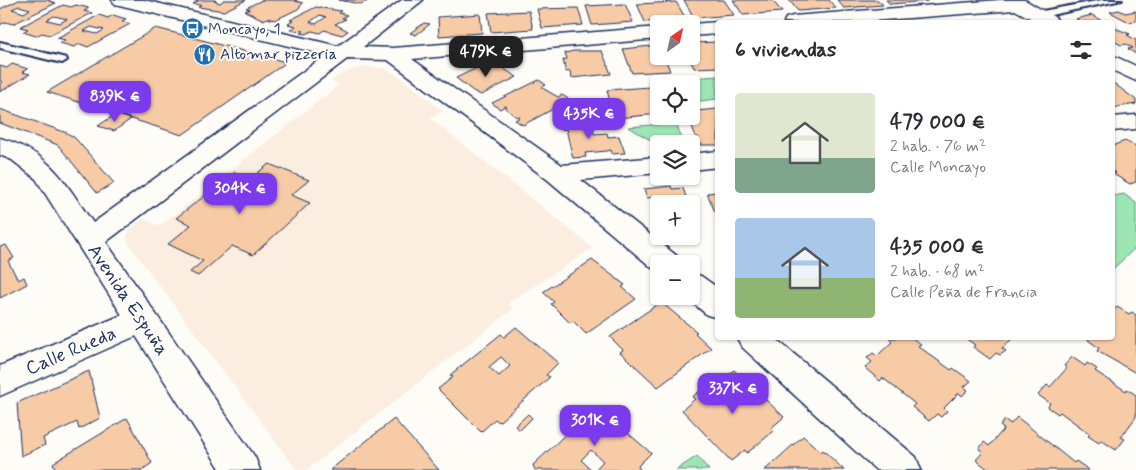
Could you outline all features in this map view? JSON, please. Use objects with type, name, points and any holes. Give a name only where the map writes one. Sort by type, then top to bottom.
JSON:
[{"type":"street","points":[[121,0],[341,54],[393,54],[650,34]]},
{"type":"street","points":[[89,240],[414,0]]},
{"type":"street","points":[[814,20],[1015,2],[1043,19]]},
{"type":"street","points":[[700,29],[715,28]]},
{"type":"street","points":[[393,54],[556,174],[656,255]]},
{"type":"street","points":[[1115,63],[1136,75]]},
{"type":"street","points":[[1115,124],[1136,122]]},
{"type":"street","name":"Avenida Espuña","points":[[3,149],[34,163],[45,173],[242,470]]},
{"type":"street","points":[[700,161],[715,160]]},
{"type":"street","points":[[556,174],[650,166]]},
{"type":"street","points":[[700,291],[715,304]]},
{"type":"street","name":"Calle Rueda","points":[[0,381],[142,320]]},
{"type":"street","points":[[755,340],[903,470]]},
{"type":"lane","points":[[1043,19],[1117,0]]},
{"type":"lane","points":[[0,45],[62,60]]},
{"type":"shaded area","points":[[356,68],[383,68],[396,74],[443,111],[430,118],[593,248],[508,303],[513,309],[306,470],[297,470],[128,243],[127,236],[130,229],[143,219],[160,226],[339,85],[331,81]]},
{"type":"green space","points":[[715,76],[715,99],[700,101],[700,77]]},
{"type":"green space","points":[[677,125],[681,135],[650,135],[650,140],[628,127]]},
{"type":"green space","points":[[1124,194],[1136,203],[1136,247],[1115,267],[1115,196]]},
{"type":"green space","points":[[697,456],[709,470],[676,470]]},
{"type":"building","points":[[19,0],[50,0],[56,3],[13,24],[5,22],[0,25],[0,9]],"holes":[[[19,6],[30,9],[24,13],[12,9]]]},
{"type":"building","points":[[194,0],[216,0],[214,1],[220,3],[224,0],[246,0],[224,11],[198,7],[201,5],[193,4],[198,1]]},
{"type":"building","points":[[262,0],[297,0],[295,1],[303,3],[298,9],[275,20],[267,18],[264,20],[245,11],[250,9],[246,8]]},
{"type":"building","points":[[339,0],[371,0],[360,4]]},
{"type":"building","points":[[684,0],[724,0],[734,15],[700,18],[700,15],[692,15]]},
{"type":"building","points":[[733,0],[772,0],[782,12],[743,15]]},
{"type":"building","points":[[789,0],[829,0],[836,8],[798,11]]},
{"type":"building","points":[[837,0],[878,0],[883,5],[844,8]]},
{"type":"building","points":[[886,0],[927,0],[928,1],[890,4]]},
{"type":"building","points":[[676,2],[684,15],[650,15],[650,22],[645,22],[637,4]]},
{"type":"building","points":[[625,4],[633,22],[592,25],[586,6]]},
{"type":"building","points":[[63,5],[89,8],[84,11],[92,13],[50,35],[42,33],[36,36],[23,32],[28,29],[20,27]],"holes":[[[54,16],[67,19],[60,23],[47,20]]]},
{"type":"building","points":[[316,7],[341,11],[339,13],[347,15],[342,18],[346,19],[335,24],[348,31],[342,35],[324,30],[320,33],[312,31],[306,34],[301,33],[304,31],[291,30],[296,26],[288,24],[293,21],[290,20]],"holes":[[[320,15],[326,17],[316,24],[310,22]]]},
{"type":"building","points":[[578,8],[583,25],[542,28],[537,9]]},
{"type":"building","points":[[1119,10],[1125,13],[1136,11],[1136,21],[1129,22],[1110,12]]},
{"type":"building","points":[[529,11],[533,29],[491,32],[488,13]]},
{"type":"building","points":[[480,14],[482,33],[439,36],[438,17]]},
{"type":"building","points":[[99,15],[108,18],[113,15],[126,19],[122,21],[130,24],[88,47],[80,44],[74,47],[60,43],[65,40],[57,38]],"holes":[[[91,27],[104,30],[97,34],[84,31]]]},
{"type":"building","points":[[1092,15],[1100,20],[1078,20],[1076,19]]},
{"type":"building","points":[[424,23],[430,24],[416,35],[410,33]]},
{"type":"building","points":[[156,28],[282,61],[284,64],[182,135],[47,92]]},
{"type":"building","points":[[1115,28],[1130,34],[1127,35],[1136,40],[1136,54],[1128,49],[1133,48],[1126,44],[1121,45],[1115,42]]},
{"type":"building","points":[[715,42],[715,67],[694,68],[692,65],[700,65],[700,43]]},
{"type":"building","points":[[650,46],[650,65],[668,65],[670,71],[632,73],[623,49]]},
{"type":"building","points":[[574,51],[602,51],[611,74],[571,78],[570,71],[566,72],[563,60],[567,59],[565,53]]},
{"type":"building","points":[[491,61],[517,77],[481,95],[456,78]]},
{"type":"building","points":[[12,64],[28,69],[22,72],[30,74],[0,92],[0,84],[3,82],[0,81],[0,66],[7,68]]},
{"type":"building","points":[[539,80],[546,85],[542,87],[544,89],[558,97],[562,95],[570,100],[523,125],[515,120],[520,117],[515,116],[505,108],[507,107],[505,106],[500,109],[492,103]]},
{"type":"building","points":[[1115,84],[1136,100],[1136,104],[1115,108]]},
{"type":"building","points":[[650,87],[650,115],[616,118],[614,111],[612,111],[607,90]]},
{"type":"building","points":[[0,109],[67,133],[75,138],[114,183],[97,193],[58,145],[0,123]]},
{"type":"building","points":[[715,109],[715,145],[701,145],[700,135],[695,135],[691,125],[700,125],[700,111]]},
{"type":"building","points":[[116,114],[131,119],[114,131],[98,126]]},
{"type":"building","points":[[584,119],[586,127],[592,127],[594,134],[607,133],[608,137],[619,136],[625,153],[612,154],[611,150],[585,153],[586,157],[573,158],[566,129],[560,130],[559,122]]},
{"type":"building","points":[[1125,141],[1136,146],[1136,182],[1130,184],[1115,175],[1115,145]]},
{"type":"building","points":[[269,164],[309,180],[291,195],[310,203],[253,255],[232,246],[198,276],[190,272],[203,261],[168,244],[191,225],[176,218],[235,172],[251,178]]},
{"type":"building","points":[[671,186],[672,189],[683,188],[685,195],[650,195],[650,198],[647,198],[644,189]]},
{"type":"building","points":[[715,192],[715,212],[707,193]]},
{"type":"building","points":[[6,245],[14,258],[8,261],[18,280],[24,277],[27,284],[0,298],[0,247]]},
{"type":"building","points":[[592,260],[625,285],[622,287],[636,299],[586,334],[573,321],[570,323],[551,304],[554,302],[543,292]]},
{"type":"building","points":[[657,305],[665,305],[697,332],[695,333],[711,348],[658,387],[620,352],[623,350],[610,337]]},
{"type":"building","points":[[1117,307],[1129,314],[1132,312],[1136,315],[1136,373],[1097,351],[1099,348],[1088,340],[1115,340],[1115,309]]},
{"type":"building","points":[[516,327],[558,363],[546,375],[550,377],[499,422],[495,419],[481,432],[438,389],[453,377],[450,375],[501,334],[504,337]],"holes":[[[501,357],[510,366],[499,376],[489,367]]]},
{"type":"building","points":[[890,340],[915,340],[921,344],[918,346],[951,370],[953,368],[971,381],[964,387],[968,390],[962,396],[959,393],[944,408],[947,411],[941,417],[937,414],[929,421],[912,407],[915,404],[883,378],[880,381],[865,368],[872,362],[867,358],[873,353],[877,356],[892,342]]},
{"type":"building","points":[[968,340],[1011,340],[1002,348],[1006,351],[1000,355],[996,353],[990,359],[973,347],[975,345]]},
{"type":"building","points":[[1072,357],[1085,366],[1087,363],[1097,369],[1095,371],[1126,391],[1127,389],[1136,395],[1136,417],[1121,437],[1125,439],[1116,450],[1101,440],[1099,443],[1088,436],[1090,434],[1060,412],[1058,414],[1048,407],[1050,403],[1038,395],[1047,385],[1050,387],[1067,368],[1064,366]]},
{"type":"building","points":[[734,370],[784,417],[771,428],[774,431],[747,453],[745,450],[731,461],[682,410],[695,399],[692,397],[718,377],[721,380]]},
{"type":"building","points":[[89,371],[100,418],[79,429],[77,422],[43,438],[45,445],[21,456],[17,403]]},
{"type":"building","points":[[599,408],[651,453],[638,466],[640,470],[595,470],[603,461],[591,450],[581,460],[592,470],[535,470],[533,465],[584,417],[587,420]]},
{"type":"building","points":[[528,414],[532,418],[520,430],[515,426]]},
{"type":"building","points":[[1017,417],[1074,463],[1076,461],[1089,470],[989,470],[976,460],[983,452],[979,449],[984,442],[989,446],[1004,429],[1000,426],[1005,420],[1011,424]]},
{"type":"building","points":[[127,418],[152,463],[142,470],[56,470],[53,463]]},
{"type":"building","points":[[394,419],[439,470],[330,470]]},
{"type":"building","points":[[803,436],[821,452],[823,450],[844,470],[765,470]]},
{"type":"place","name":"Moncayo, 1","points":[[192,29]]},
{"type":"place","name":"Altomar pizzeria","points":[[204,54]]}]
